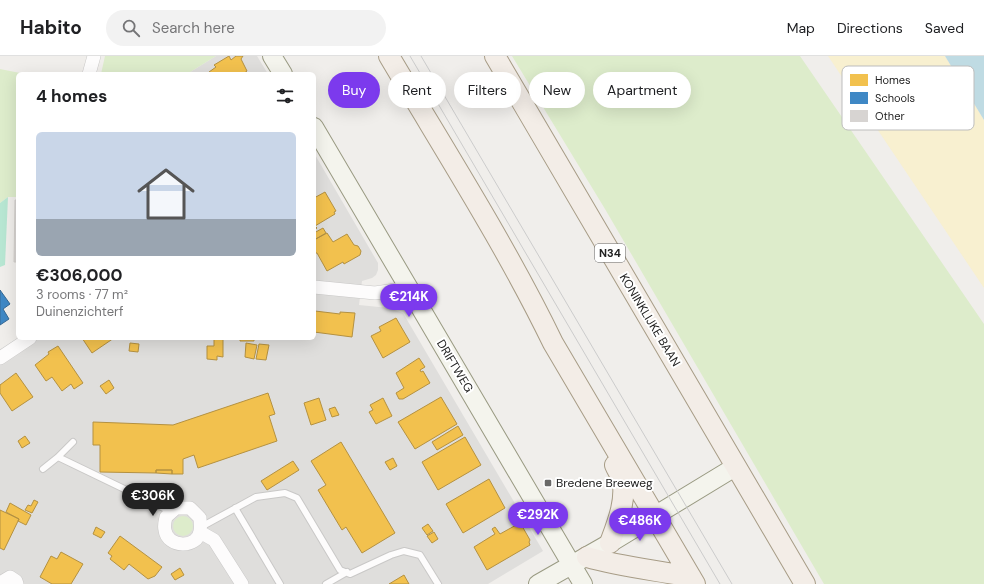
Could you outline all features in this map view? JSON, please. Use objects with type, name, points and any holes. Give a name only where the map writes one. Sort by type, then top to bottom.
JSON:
[{"type":"main road","points":[[389,56],[513,267],[553,343],[693,581]]},
{"type":"main road","name":"KONINKLIJKE BAAN","points":[[495,56],[735,467],[806,584]]},
{"type":"main road","points":[[610,543],[618,523],[623,494],[622,478],[616,466],[615,448]]},
{"type":"main road","points":[[579,561],[667,572],[693,581]]},
{"type":"street","points":[[90,72],[94,56]]},
{"type":"street","points":[[272,56],[282,72]]},
{"type":"street","name":"DRIFTWEG","points":[[316,130],[409,288],[579,561],[583,584]]},
{"type":"street","points":[[316,287],[375,292],[409,288]]},
{"type":"street","points":[[0,358],[27,340]]},
{"type":"street","points":[[538,584],[610,543],[735,467]]},
{"type":"street","points":[[176,508],[190,508],[200,518],[200,530],[195,540],[187,544],[177,544],[169,539],[164,531],[166,518],[172,512],[176,508]]},
{"type":"street","points":[[200,530],[214,540],[242,584]]},
{"type":"street","points":[[0,583],[10,577],[16,581],[17,584]]},
{"type":"lane","points":[[43,469],[73,442]]},
{"type":"lane","points":[[58,457],[172,512]]},
{"type":"lane","points":[[200,530],[256,497],[285,493],[297,498],[340,570],[350,574],[391,555],[404,551],[420,555],[438,584]]},
{"type":"lane","points":[[235,508],[280,584]]},
{"type":"lane","points":[[326,584],[347,572]]},
{"type":"shaded area","points":[[216,56],[257,56],[267,72],[190,72]]},
{"type":"shaded area","points":[[316,156],[378,263],[376,275],[362,281],[359,305],[389,308],[403,313],[543,551],[488,584],[0,584],[0,358],[27,340],[316,340]]},
{"type":"green space","points":[[105,56],[216,56],[190,72],[101,72]]},
{"type":"green space","points":[[512,56],[800,56],[842,117],[842,130],[851,130],[984,324],[984,584],[824,584],[605,209],[544,108],[585,108],[585,72],[529,72],[529,84]]},
{"type":"green space","points":[[0,69],[16,72],[16,197],[8,197],[0,203]]},
{"type":"green space","points":[[8,197],[5,265],[0,267],[0,203]]},
{"type":"green space","points":[[183,516],[190,519],[193,526],[190,533],[183,536],[176,533],[173,526],[176,519]]},
{"type":"sand","points":[[828,56],[945,56],[951,66],[842,66],[842,77]]},
{"type":"sand","points":[[974,104],[984,120],[984,288],[878,130],[974,130]]},
{"type":"water","points":[[945,56],[984,56],[984,120],[974,104],[974,66],[951,66]]},
{"type":"building: Homes","points":[[229,56],[231,60],[236,56],[243,56],[241,59],[247,71],[209,72],[216,67],[214,65]]},
{"type":"building: Homes","points":[[325,192],[336,211],[334,212],[335,214],[316,225],[316,197]]},
{"type":"building: Homes","points":[[323,228],[326,233],[316,239],[316,232]]},
{"type":"building: Homes","points":[[327,233],[333,242],[347,234],[354,245],[358,246],[361,251],[360,255],[327,271],[316,253],[316,239]]},
{"type":"building: Homes","points":[[316,311],[340,314],[340,312],[355,313],[352,337],[316,332]]},
{"type":"building: Homes","points":[[396,318],[410,342],[383,358],[371,336],[381,331],[379,327]]},
{"type":"building: Homes","points":[[83,340],[111,340],[92,353]]},
{"type":"building: Homes","points":[[214,340],[223,340],[223,357],[217,356],[217,360],[207,359],[207,346],[214,346]]},
{"type":"building: Homes","points":[[240,340],[254,340],[254,341]]},
{"type":"building: Homes","points":[[130,343],[139,344],[138,352],[129,351]]},
{"type":"building: Homes","points":[[246,343],[257,345],[254,359],[245,357]]},
{"type":"building: Homes","points":[[259,344],[269,345],[266,360],[256,359]]},
{"type":"building: Homes","points":[[58,346],[83,383],[74,389],[71,384],[62,391],[52,377],[46,381],[35,365],[49,354],[48,352]]},
{"type":"building: Homes","points":[[419,358],[425,367],[420,370],[421,372],[423,371],[430,383],[403,399],[399,399],[396,393],[404,388],[396,373]]},
{"type":"building: Homes","points":[[16,373],[33,397],[12,411],[0,393],[0,385]]},
{"type":"building: Homes","points":[[109,380],[114,388],[106,394],[100,386]]},
{"type":"building: Homes","points":[[268,393],[275,414],[269,416],[277,441],[198,468],[194,455],[183,459],[183,474],[172,474],[172,470],[156,470],[156,473],[100,472],[100,445],[93,445],[93,422],[173,425]]},
{"type":"building: Homes","points":[[441,397],[457,424],[415,449],[398,422]]},
{"type":"building: Homes","points":[[319,398],[326,420],[311,425],[304,403]]},
{"type":"building: Homes","points":[[383,398],[392,416],[376,424],[369,412],[373,410],[370,405]]},
{"type":"building: Homes","points":[[335,407],[339,415],[332,417],[329,409]]},
{"type":"building: Homes","points":[[458,426],[463,435],[437,450],[432,442]]},
{"type":"building: Homes","points":[[25,436],[30,443],[22,448],[18,441]]},
{"type":"building: Homes","points":[[465,437],[481,465],[438,490],[422,462]]},
{"type":"building: Homes","points":[[341,442],[395,533],[362,553],[346,527],[342,530],[318,490],[326,485],[311,461]]},
{"type":"building: Homes","points":[[393,458],[397,466],[390,470],[385,462]]},
{"type":"building: Homes","points":[[293,461],[299,470],[267,490],[261,481]]},
{"type":"building: Homes","points":[[156,470],[172,470],[172,474],[156,473]]},
{"type":"building: Homes","points":[[489,479],[505,508],[463,533],[446,504]]},
{"type":"building: Homes","points":[[34,500],[38,502],[32,513],[25,510],[28,505],[31,506]]},
{"type":"building: Homes","points":[[10,503],[31,515],[26,525],[18,521],[19,519],[6,512]]},
{"type":"building: Homes","points":[[0,510],[19,519],[4,550],[0,548]]},
{"type":"building: Homes","points":[[428,524],[433,531],[427,535],[422,528]]},
{"type":"building: Homes","points":[[518,524],[519,526],[522,526],[530,540],[530,545],[487,570],[474,547],[495,534],[492,529],[495,527],[500,534]]},
{"type":"building: Homes","points":[[96,527],[105,532],[101,538],[93,534]]},
{"type":"building: Homes","points":[[434,532],[438,539],[432,543],[427,536]]},
{"type":"building: Homes","points":[[120,536],[162,567],[155,576],[148,579],[129,564],[124,570],[110,559],[112,556],[108,553]]},
{"type":"building: Homes","points":[[61,552],[83,564],[71,584],[52,584],[40,577],[51,556],[57,559]]},
{"type":"building: Homes","points":[[180,568],[184,575],[175,580],[171,574]]},
{"type":"building: Homes","points":[[404,575],[409,584],[389,584]]},
{"type":"building: Schools","points":[[0,290],[10,304],[3,309],[9,319],[0,325]]},
{"type":"building: Other","points":[[15,200],[16,200],[16,262],[14,262]]},
{"type":"tram line","points":[[410,56],[720,584]]},
{"type":"tram line","points":[[421,56],[732,584]]},
{"type":"place","name":"Bredene Breeweg","points":[[548,483]]}]
